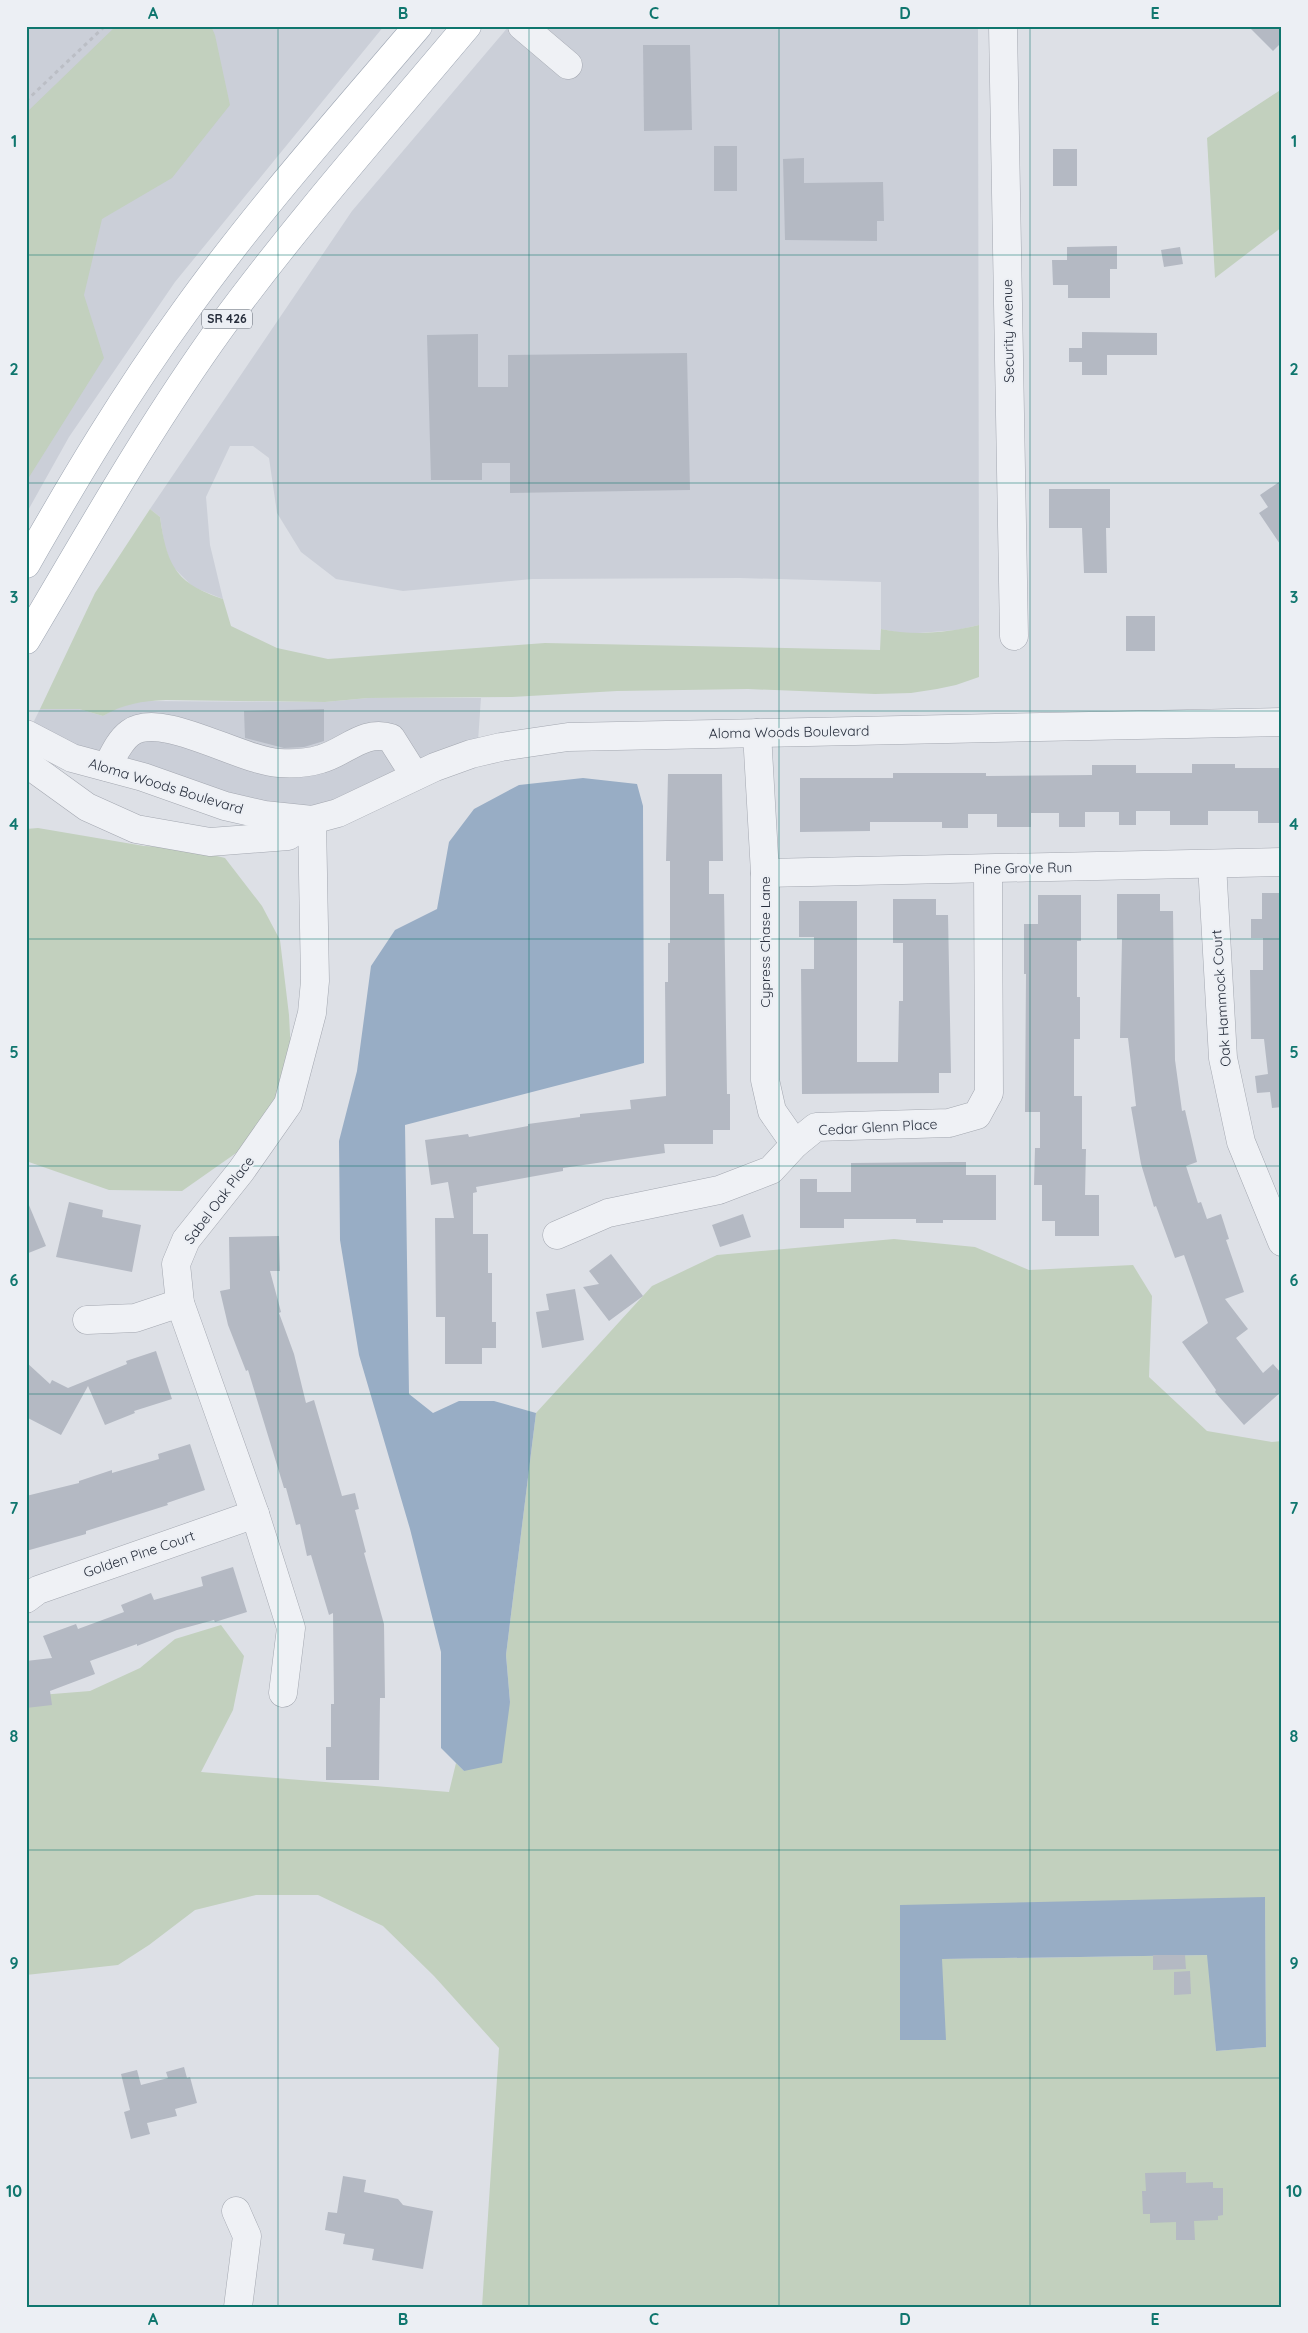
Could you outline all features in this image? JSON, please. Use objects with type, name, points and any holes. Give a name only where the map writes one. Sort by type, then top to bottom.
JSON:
[{"type":"main road","name":"SR 426","points":[[26,564],[95,445],[183,313],[283,184],[418,26]]},
{"type":"main road","name":"SR 426","points":[[26,640],[134,456],[221,328],[311,211],[468,26]]},
{"type":"street","points":[[522,26],[568,65]]},
{"type":"street","name":"Security Avenue","points":[[1003,26],[1014,636]]},
{"type":"street","name":"Aloma Woods Boulevard","points":[[26,763],[87,807],[136,828],[210,842],[288,836],[312,820],[338,813],[415,776],[471,754],[568,736],[1282,722]]},
{"type":"street","points":[[107,767],[120,744],[130,733],[141,728],[153,726],[172,728],[251,759],[279,764],[305,763],[322,759],[361,739],[384,736],[391,738],[415,776]]},
{"type":"street","name":"Cypress Chase Lane","points":[[756,733],[765,873],[765,1080],[772,1111],[795,1144]]},
{"type":"street","name":"Aloma Woods Boulevard","points":[[26,734],[72,758],[181,789],[233,808],[264,815],[312,820]]},
{"type":"street","name":"Sabel Oak Place","points":[[283,1693],[291,1628],[255,1514],[180,1303],[176,1264],[186,1240],[241,1171],[288,1104],[313,1005],[315,981],[312,820]]},
{"type":"street","name":"Pine Grove Run","points":[[765,873],[1282,862]]},
{"type":"street","name":"Oak Hammock Court","points":[[1212,864],[1223,1058],[1241,1142],[1282,1242]]},
{"type":"street","name":"Cedar Glenn Place","points":[[557,1235],[608,1213],[728,1187],[771,1170],[795,1144],[816,1127],[949,1123],[977,1115],[989,1093],[988,869]]},
{"type":"street","points":[[87,1320],[136,1318],[180,1303]]},
{"type":"street","name":"Golden Pine Court","points":[[26,1599],[38,1590],[255,1514]]},
{"type":"street","points":[[236,2210],[246,2236],[238,2307]]},
{"type":"path","points":[[26,101],[105,26]]},
{"type":"shaded area","points":[[26,26],[384,26],[175,282],[69,437],[26,514]]},
{"type":"shaded area","points":[[509,26],[978,26],[979,625],[957,630],[906,634],[881,629],[881,582],[740,578],[532,579],[403,591],[336,579],[301,552],[277,513],[269,458],[253,446],[230,446],[206,497],[210,545],[223,599],[193,587],[171,565],[164,543],[160,517],[150,509],[352,211]]},
{"type":"shaded area","points":[[368,698],[481,698],[478,741],[335,803],[310,809],[265,805],[75,748],[32,725],[40,709],[79,709],[103,716],[116,708],[140,701],[325,702]]},
{"type":"green space","points":[[116,26],[211,26],[215,35],[230,105],[172,178],[102,219],[84,295],[104,358],[26,482],[26,113]]},
{"type":"green space","points":[[1282,89],[1282,227],[1215,278],[1207,138]]},
{"type":"green space","points":[[150,509],[160,517],[166,548],[176,570],[194,586],[223,599],[231,626],[277,648],[328,659],[545,643],[880,650],[881,629],[930,633],[979,625],[979,677],[956,685],[911,693],[875,694],[748,689],[617,691],[512,697],[368,698],[325,702],[166,700],[133,704],[103,716],[79,709],[40,709],[95,593]]},
{"type":"green space","points":[[38,828],[144,846],[185,848],[225,858],[262,906],[280,940],[289,1015],[291,1054],[276,1104],[239,1151],[182,1191],[109,1190],[26,1161],[26,829]]},
{"type":"green space","points":[[894,1239],[975,1247],[1029,1270],[1133,1265],[1152,1296],[1149,1377],[1207,1431],[1272,1442],[1282,1441],[1282,2306],[482,2307],[499,2048],[434,1976],[383,1926],[318,1895],[256,1895],[195,1910],[149,1945],[118,1965],[26,1975],[26,1706],[40,1695],[90,1691],[140,1668],[175,1639],[221,1625],[244,1656],[233,1710],[201,1772],[449,1792],[456,1763],[464,1771],[510,1702],[506,1655],[536,1413],[652,1286],[717,1255]],"holes":[[[1265,1897],[1266,2047],[1216,2051],[1208,1955],[942,1959]]]},
{"type":"water","points":[[583,778],[637,784],[643,806],[644,1063],[405,1125],[409,1394],[433,1413],[459,1401],[494,1401],[536,1413],[506,1655],[510,1702],[502,1763],[464,1771],[441,1748],[441,1652],[410,1529],[359,1355],[340,1240],[339,1141],[357,1071],[371,966],[395,930],[437,909],[449,842],[474,809],[519,785]]},
{"type":"water","points":[[1265,1897],[1266,2047],[1216,2051],[1207,1955],[942,1959],[946,2040],[900,2040],[900,1905]]},
{"type":"building","points":[[1248,26],[1282,26],[1282,42],[1273,51]]},
{"type":"building","points":[[643,45],[690,45],[692,130],[644,131]]},
{"type":"building","points":[[714,146],[737,146],[737,191],[714,191]]},
{"type":"building","points":[[1053,149],[1077,149],[1077,186],[1053,186]]},
{"type":"building","points":[[804,158],[804,183],[883,182],[884,221],[877,221],[877,241],[785,240],[783,159]]},
{"type":"building","points":[[1117,246],[1117,269],[1110,269],[1110,298],[1068,298],[1068,285],[1053,285],[1052,260],[1067,260],[1067,247]]},
{"type":"building","points":[[1180,247],[1183,264],[1164,267],[1161,250]]},
{"type":"building","points":[[1082,332],[1157,333],[1157,355],[1107,355],[1107,375],[1082,375],[1082,362],[1069,362],[1069,348],[1082,348]]},
{"type":"building","points":[[478,334],[478,387],[508,387],[508,355],[687,353],[690,490],[510,493],[510,463],[482,463],[482,480],[431,480],[427,335]]},
{"type":"building","points":[[1282,480],[1282,547],[1259,513],[1268,507],[1260,495]]},
{"type":"building","points":[[1049,489],[1110,489],[1110,528],[1106,528],[1107,573],[1084,573],[1082,528],[1049,528]]},
{"type":"building","points":[[1126,616],[1155,616],[1155,651],[1126,651]]},
{"type":"building","points":[[324,709],[324,741],[304,747],[284,748],[245,738],[244,711]]},
{"type":"building","points":[[1192,764],[1235,764],[1235,768],[1282,768],[1282,823],[1258,823],[1258,811],[1208,811],[1208,825],[1170,825],[1170,811],[1136,811],[1136,825],[1119,825],[1119,812],[1085,812],[1085,827],[1059,827],[1059,813],[1031,813],[1031,827],[997,827],[997,814],[968,814],[968,828],[942,828],[942,822],[870,822],[870,831],[800,832],[800,778],[893,778],[893,773],[986,773],[986,776],[1092,775],[1092,765],[1136,765],[1136,773],[1192,773]]},
{"type":"building","points":[[668,774],[722,774],[723,861],[709,861],[709,894],[724,894],[727,1094],[730,1094],[730,1130],[713,1130],[713,1144],[664,1144],[665,1153],[563,1168],[563,1171],[476,1187],[477,1192],[473,1193],[473,1234],[488,1234],[488,1273],[492,1273],[492,1322],[496,1322],[496,1348],[482,1348],[482,1364],[445,1364],[445,1317],[436,1317],[435,1218],[454,1218],[448,1182],[431,1185],[425,1140],[468,1134],[469,1137],[528,1126],[528,1124],[580,1117],[580,1114],[631,1109],[630,1100],[666,1096],[665,982],[668,982],[668,943],[670,943],[670,861],[666,861]]},
{"type":"building","points":[[1262,893],[1282,893],[1282,1107],[1272,1108],[1270,1092],[1257,1093],[1255,1076],[1268,1074],[1264,1039],[1251,1039],[1250,970],[1263,970],[1263,938],[1251,938],[1251,919],[1262,919]]},
{"type":"building","points":[[1117,894],[1160,894],[1160,911],[1173,911],[1175,1060],[1182,1111],[1185,1110],[1197,1162],[1186,1166],[1198,1203],[1201,1202],[1207,1219],[1221,1214],[1229,1239],[1226,1240],[1244,1292],[1225,1299],[1248,1329],[1236,1338],[1263,1373],[1273,1364],[1282,1374],[1282,1391],[1244,1425],[1215,1392],[1216,1390],[1182,1342],[1208,1323],[1184,1255],[1175,1258],[1156,1206],[1154,1207],[1141,1164],[1131,1107],[1136,1106],[1128,1038],[1120,1038],[1122,939],[1117,939]]},
{"type":"building","points":[[1038,895],[1081,895],[1081,941],[1077,941],[1077,997],[1080,997],[1080,1039],[1074,1039],[1074,1096],[1082,1096],[1082,1149],[1086,1149],[1085,1195],[1099,1195],[1099,1236],[1055,1236],[1055,1221],[1042,1221],[1042,1185],[1034,1185],[1035,1148],[1040,1148],[1040,1112],[1025,1112],[1026,974],[1024,974],[1024,924],[1038,924]]},
{"type":"building","points":[[893,899],[936,899],[936,915],[948,915],[951,1073],[939,1073],[939,1093],[802,1094],[801,969],[814,969],[814,937],[799,937],[799,901],[857,901],[857,1062],[898,1062],[899,1001],[903,1001],[903,943],[893,943]]},
{"type":"building","points":[[966,1162],[966,1175],[996,1175],[996,1220],[943,1220],[943,1223],[916,1223],[916,1219],[844,1219],[844,1228],[800,1228],[800,1179],[817,1179],[817,1192],[851,1192],[851,1163]]},
{"type":"building","points":[[26,1198],[46,1246],[26,1254]]},
{"type":"building","points":[[69,1202],[103,1210],[102,1217],[141,1225],[132,1272],[56,1257]]},
{"type":"building","points":[[743,1214],[751,1237],[720,1247],[712,1225]]},
{"type":"building","points":[[279,1236],[280,1271],[270,1271],[281,1312],[279,1313],[294,1354],[306,1403],[314,1400],[342,1496],[355,1493],[359,1509],[355,1510],[366,1552],[364,1553],[384,1624],[385,1698],[380,1698],[379,1780],[326,1780],[326,1747],[331,1747],[331,1704],[334,1704],[333,1613],[329,1615],[311,1555],[307,1556],[300,1524],[296,1525],[248,1370],[246,1371],[228,1325],[220,1291],[230,1289],[229,1237]]},
{"type":"building","points":[[611,1254],[643,1296],[609,1321],[583,1287],[599,1284],[589,1271]]},
{"type":"building","points":[[575,1289],[584,1340],[542,1348],[536,1312],[549,1310],[546,1294]]},
{"type":"building","points":[[156,1351],[172,1399],[134,1411],[135,1413],[105,1425],[88,1386],[61,1435],[26,1417],[26,1362],[50,1384],[52,1380],[68,1388],[127,1364],[126,1361]]},
{"type":"building","points":[[190,1444],[205,1490],[167,1503],[168,1505],[86,1531],[86,1534],[26,1551],[26,1496],[79,1483],[79,1481],[112,1470],[112,1473],[159,1459],[158,1454]]},
{"type":"building","points":[[233,1567],[247,1612],[215,1622],[214,1620],[177,1630],[137,1646],[137,1644],[90,1661],[95,1674],[50,1691],[52,1705],[26,1708],[26,1661],[52,1658],[43,1636],[76,1624],[78,1629],[124,1612],[121,1605],[151,1593],[154,1600],[203,1586],[201,1577]]},
{"type":"building","points":[[1153,1955],[1185,1955],[1186,1969],[1153,1970]]},
{"type":"building","points":[[1190,1971],[1191,1994],[1174,1995],[1174,1972]]},
{"type":"building","points":[[184,2067],[187,2078],[190,2077],[197,2103],[175,2109],[177,2116],[147,2123],[150,2134],[131,2139],[124,2112],[130,2110],[121,2074],[137,2070],[141,2085],[168,2078],[166,2072]]},
{"type":"building","points":[[1186,2172],[1186,2183],[1213,2182],[1213,2188],[1223,2188],[1223,2215],[1218,2216],[1218,2220],[1194,2221],[1195,2240],[1176,2240],[1176,2222],[1150,2223],[1150,2214],[1143,2214],[1142,2191],[1146,2191],[1145,2173]]},
{"type":"building","points":[[343,2176],[366,2180],[364,2192],[398,2199],[403,2205],[433,2211],[423,2269],[372,2260],[374,2249],[343,2244],[345,2234],[325,2230],[328,2212],[337,2213]]}]
